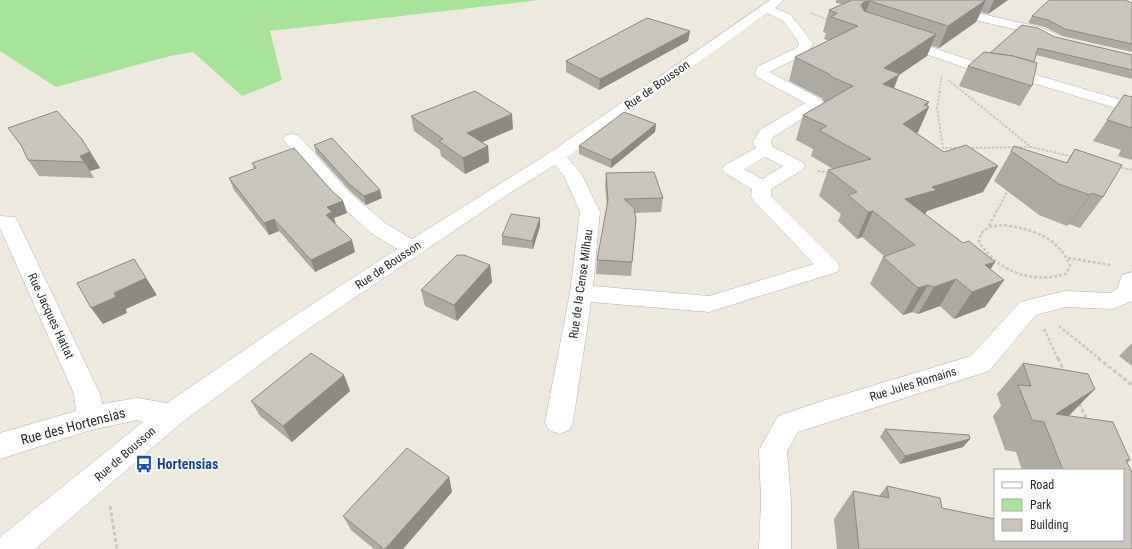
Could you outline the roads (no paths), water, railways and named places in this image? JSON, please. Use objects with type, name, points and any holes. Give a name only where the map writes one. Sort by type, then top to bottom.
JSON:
[{"type":"street","points":[[905,0],[1039,31],[1064,41]]},
{"type":"street","points":[[581,293],[710,304],[829,267],[760,197],[762,187],[796,166],[764,150],[762,142],[766,134],[814,105],[815,102],[762,74],[762,70],[804,49],[806,43],[774,3]]},
{"type":"street","name":"Rue de Bousson","points":[[12,549],[105,472],[170,414],[293,328],[555,156],[774,3]]},
{"type":"street","points":[[884,36],[977,67],[1004,70],[1132,108]]},
{"type":"street","points":[[292,139],[343,197],[378,228],[412,249]]},
{"type":"street","points":[[762,187],[731,169],[764,150]]},
{"type":"street","name":"Rue de la Cense Milhau","points":[[555,156],[563,162],[573,175],[590,212],[581,293],[559,422]]},
{"type":"street","name":"Rue Jacques Hattat","points":[[0,222],[8,222],[87,394],[91,418]]},
{"type":"street","name":"Rue Jules Romains","points":[[775,549],[776,501],[773,450],[788,424],[822,412],[980,364],[1011,325],[1028,308],[1065,299],[1113,301],[1128,293],[1130,281],[1123,273]]},
{"type":"street","name":"Rue des Hortensias","points":[[0,446],[91,418],[137,409],[170,414]]},
{"type":"place","name":"Hortensias","points":[[144,464]]}]
